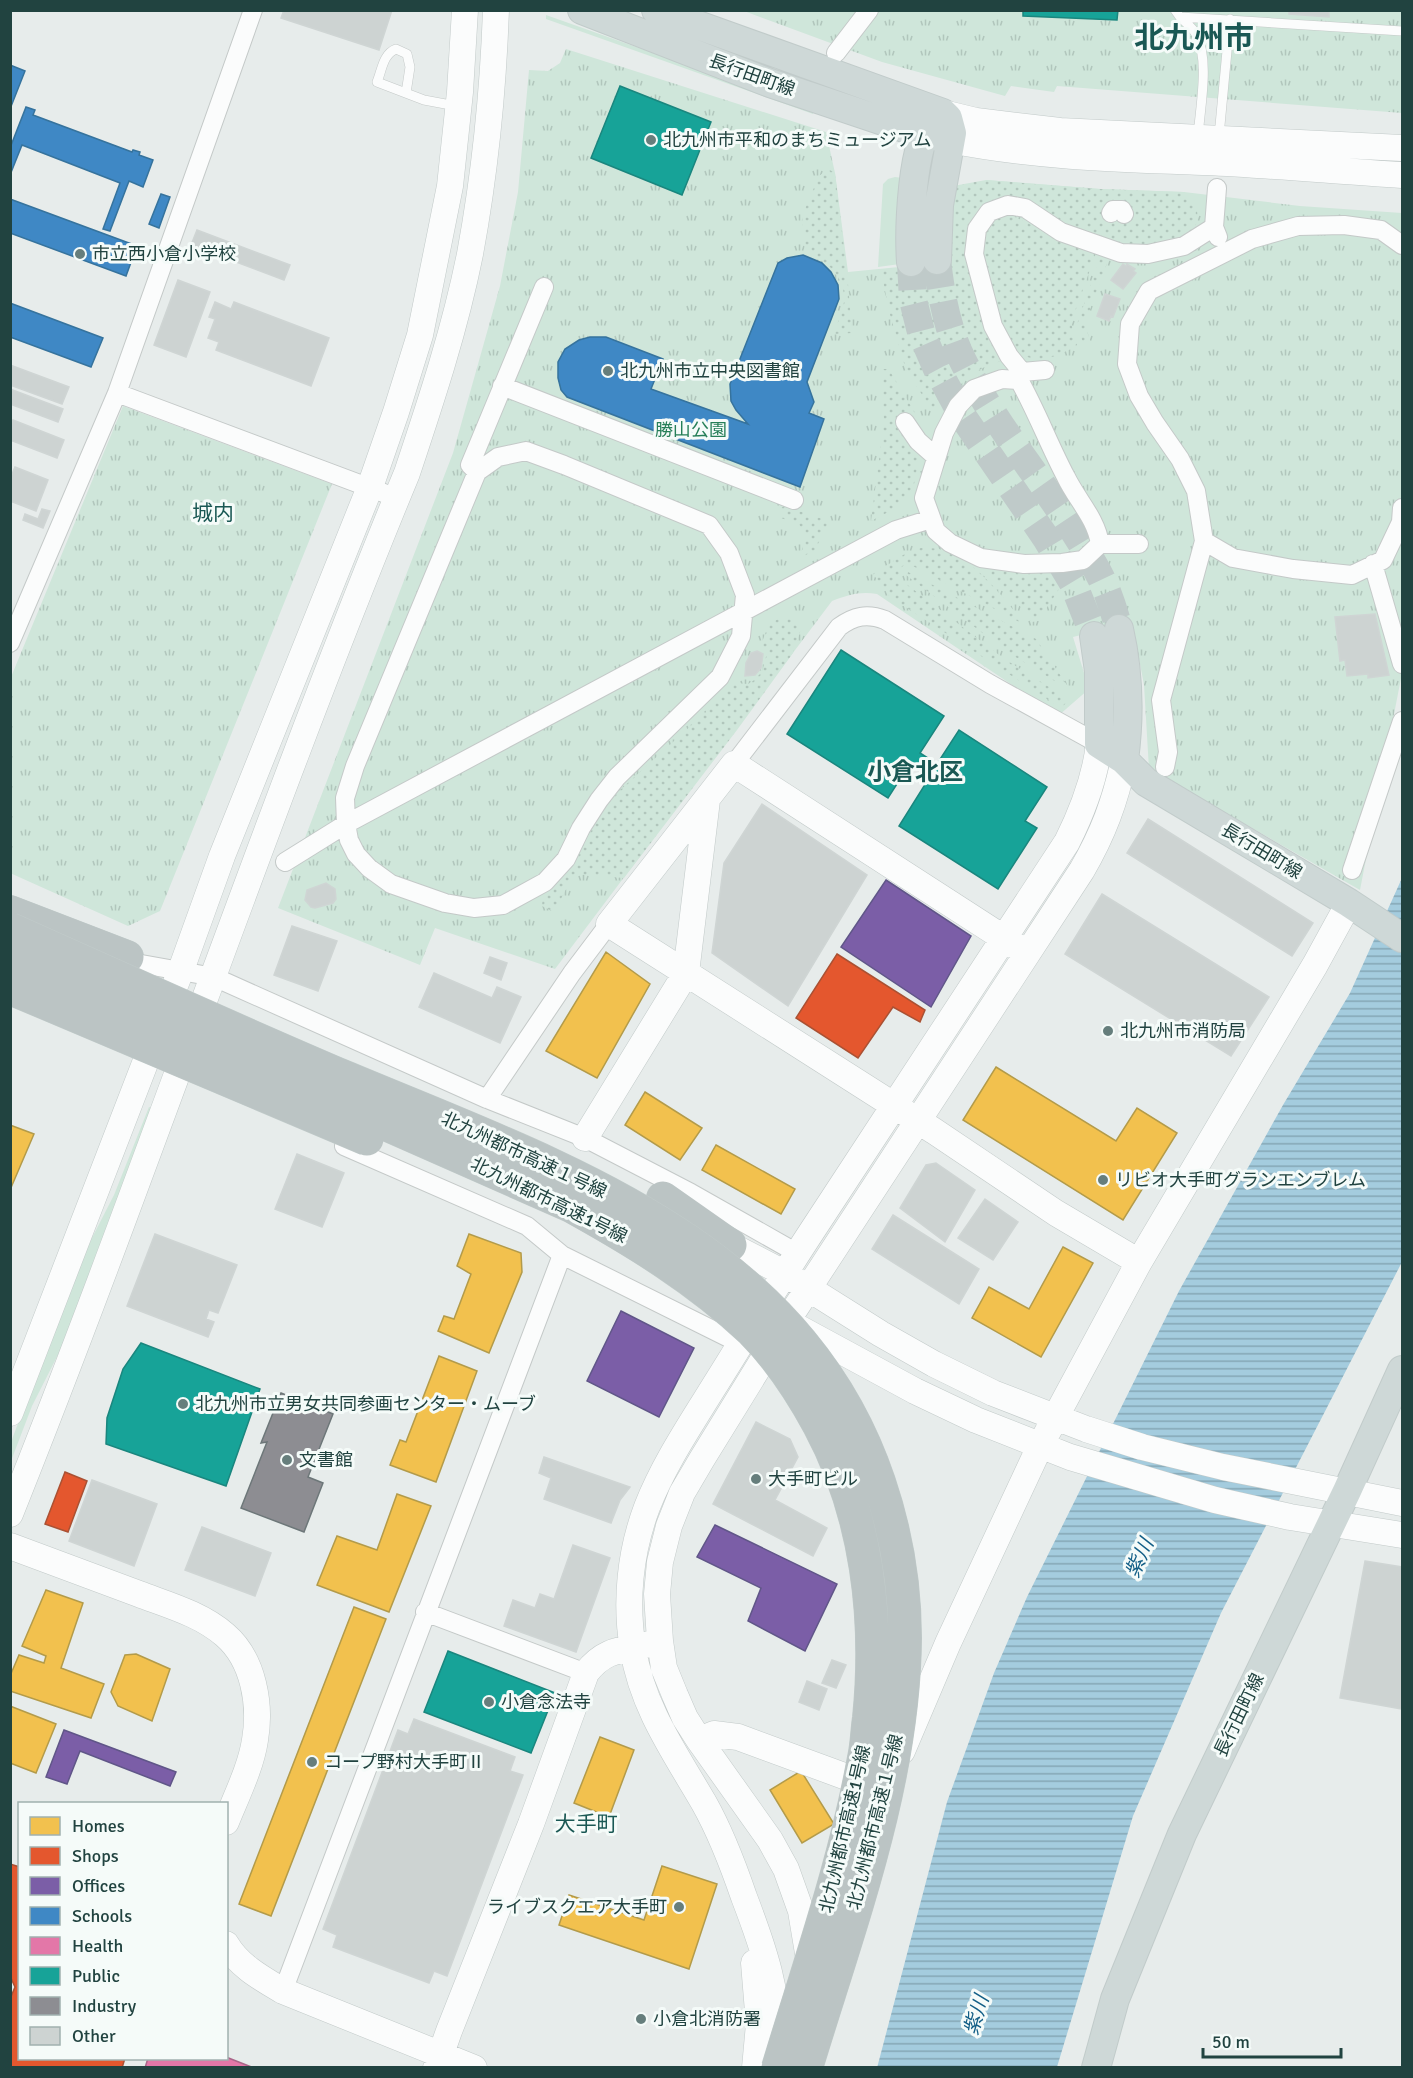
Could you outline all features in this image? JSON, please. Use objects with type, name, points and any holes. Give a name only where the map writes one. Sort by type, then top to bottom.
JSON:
[{"type":"highway","points":[[10,914],[127,957],[563,1148],[663,1198],[730,1245]]},
{"type":"highway","name":"北九州都市高速１号線","points":[[10,929],[317,1065],[538,1158],[594,1185],[648,1215],[695,1245],[740,1278],[780,1316],[815,1357],[845,1402],[860,1432],[870,1453],[887,1504],[897,1545],[905,1636],[903,1694],[894,1760],[862,1881],[808,2067]]},
{"type":"highway","name":"北九州都市高速1号線","points":[[10,958],[571,1206],[622,1234],[715,1298],[754,1333],[794,1383],[826,1439],[839,1468],[852,1508],[867,1573],[872,1665],[865,1756],[850,1822],[834,1885],[778,2067]]},
{"type":"highway","points":[[10,988],[451,1175],[620,1254],[717,1286]]},
{"type":"main road","name":"長行田町線","points":[[582,10],[770,83],[937,137]]},
{"type":"main road","name":"長行田町線","points":[[656,10],[943,113]]},
{"type":"main road","points":[[924,261],[939,205],[937,137],[951,125],[943,113]]},
{"type":"main road","points":[[1099,744],[1099,671],[1107,632],[1126,660],[1128,721],[1124,760]]},
{"type":"main road","name":"長行田町線","points":[[1099,744],[1124,760],[1146,782],[1349,903],[1402,938]]},
{"type":"main road","name":"長行田町線","points":[[1096,2067],[1114,1999],[1182,1834],[1347,1491],[1402,1370]]},
{"type":"street","points":[[10,643],[117,393],[253,10]]},
{"type":"street","points":[[10,1413],[222,856],[370,487],[420,335],[450,186],[459,106],[465,10]]},
{"type":"street","points":[[10,1514],[178,1075],[256,861],[411,462],[449,340],[469,256],[481,191],[491,106],[496,10]]},
{"type":"street","points":[[836,53],[869,10]]},
{"type":"street","points":[[943,113],[1021,128],[1402,148]]},
{"type":"street","points":[[937,137],[1019,151],[1060,155],[1402,175]]},
{"type":"street","points":[[1216,188],[1214,227],[1225,252]]},
{"type":"street","points":[[1100,544],[1098,532],[1053,453],[1020,376],[993,326],[974,254],[977,229],[989,212],[1008,205],[1024,207],[1061,232],[1121,253],[1148,254],[1184,246],[1214,227]]},
{"type":"street","points":[[1165,767],[1168,752],[1161,700],[1197,549],[1196,491],[1180,459],[1139,396],[1127,364],[1130,324],[1149,291],[1252,239],[1298,226],[1344,225],[1381,230],[1402,245]]},
{"type":"street","points":[[477,472],[470,465],[544,287]]},
{"type":"street","points":[[1045,369],[1002,379],[974,389],[958,406],[944,433],[924,498],[936,531],[950,543],[981,558],[1023,564],[1083,560],[1100,544],[1139,544]]},
{"type":"street","points":[[502,386],[794,500]]},
{"type":"street","points":[[117,393],[397,498]]},
{"type":"street","points":[[905,422],[918,441],[936,457]]},
{"type":"street","points":[[526,451],[709,525],[729,554],[745,595],[741,636],[720,677],[618,777],[580,828],[566,859],[545,882],[525,894],[503,905],[474,908],[445,903],[391,884],[369,868],[356,854],[349,840],[345,798],[355,766],[477,472],[498,457],[526,451]]},
{"type":"street","points":[[1197,549],[1293,569],[1353,575],[1383,560],[1401,522],[1402,508]]},
{"type":"street","points":[[285,862],[346,824],[743,611],[896,530],[931,519]]},
{"type":"street","points":[[1373,564],[1402,664]]},
{"type":"street","points":[[488,1099],[572,973],[839,627],[846,621],[860,616],[876,616],[885,620],[990,684],[1099,744],[1092,783],[1067,842],[761,1309],[660,1476],[636,1541],[631,1574],[630,1610],[633,1647],[648,1704],[728,1852],[764,1949],[773,1985],[777,2018],[778,2067]]},
{"type":"street","points":[[1352,870],[1402,721]]},
{"type":"street","points":[[808,2067],[813,2017],[813,1983],[806,1934],[796,1892],[770,1840],[699,1740],[685,1718],[675,1695],[664,1668],[660,1641],[657,1594],[660,1562],[669,1526],[682,1493],[787,1321],[1100,840],[1116,796],[1124,760]]},
{"type":"street","points":[[734,764],[1027,953]]},
{"type":"street","points":[[585,1138],[686,973],[707,800]]},
{"type":"street","points":[[699,1740],[714,1734],[738,1737],[863,1783],[879,1780],[896,1766],[948,1643],[1040,1446],[1139,1262],[1316,965],[1349,903]]},
{"type":"street","points":[[10,914],[106,957],[210,988],[585,1138],[691,1193],[791,1263],[809,1289],[872,1329],[934,1364],[993,1393],[1086,1429],[1143,1447],[1223,1467],[1402,1503]]},
{"type":"street","points":[[609,924],[895,1106],[1056,1213],[1139,1262]]},
{"type":"street","points":[[10,975],[521,1196],[717,1286],[787,1321],[915,1391],[976,1420],[1040,1446],[1215,1500],[1290,1517],[1402,1535]]},
{"type":"street","points":[[210,988],[730,1245],[791,1263]]},
{"type":"street","points":[[178,1075],[527,1226],[562,1255],[741,1344]]},
{"type":"street","points":[[283,1991],[562,1255]]},
{"type":"street","points":[[10,1546],[192,1614],[226,1635],[237,1648],[252,1679],[257,1718],[255,1742],[228,1816]]},
{"type":"street","points":[[425,1612],[586,1673]]},
{"type":"street","points":[[439,2061],[531,1824],[586,1673],[594,1662],[605,1655],[660,1641]]},
{"type":"street","points":[[745,1898],[756,1978],[759,2024],[755,2067]]},
{"type":"street","points":[[228,1947],[255,1975],[283,1991],[439,2061],[474,2067]]},
{"type":"lane","points":[[1178,14],[1402,31]]},
{"type":"lane","points":[[1178,14],[1196,33],[1202,49],[1208,138],[1217,152],[1205,162],[1198,149],[1208,138],[1220,115],[1230,19]]},
{"type":"lane","points":[[1196,33],[1209,18]]},
{"type":"lane","points":[[406,93],[410,61],[407,54],[400,50],[388,53],[377,82],[424,100],[459,106]]},
{"type":"green space","points":[[744,11],[1402,11],[1402,113],[1057,86],[1054,92],[1011,86],[1005,96],[882,62]]},
{"type":"green space","points":[[546,15],[814,110],[813,114],[546,19]]},
{"type":"green space","name":"勝山公園","points":[[566,49],[826,132],[835,173],[848,272],[950,262],[986,180],[1101,189],[1184,192],[1300,206],[1402,213],[1402,673],[1360,890],[1149,769],[1144,685],[1132,622],[1073,637],[1089,689],[1058,716],[877,594],[860,593],[832,601],[555,969],[435,928],[420,965],[278,908],[453,453],[500,286],[518,192],[529,70],[548,71],[560,63]]},
{"type":"green space","points":[[828,169],[835,173],[852,333],[833,334],[844,302],[842,284],[827,264],[805,252],[802,216],[819,176]]},
{"type":"green space","points":[[895,177],[903,178],[900,264],[878,267],[883,184]]},
{"type":"green space","points":[[986,180],[1099,189],[1184,192],[1195,206],[1198,215],[1192,231],[1183,237],[1148,245],[1135,245],[1094,235],[1014,199],[1003,198],[990,202],[968,228],[1003,361],[973,374],[934,413],[906,370],[889,311],[881,270],[950,262],[953,186]]},
{"type":"green space","points":[[1011,215],[1068,243],[1096,253],[1071,323],[1077,345],[1052,357],[1032,358],[1019,351],[1006,330],[990,289],[983,259],[984,237],[992,222]]},
{"type":"green space","points":[[1102,253],[1110,255],[1085,323],[1090,341],[1083,343],[1077,324]]},
{"type":"green space","points":[[883,369],[891,373],[920,421],[912,426],[920,454],[913,489],[896,508],[871,521],[884,421],[881,373]]},
{"type":"green space","points":[[123,406],[332,484],[160,911],[128,926],[10,873],[11,677]]},
{"type":"green space","points":[[784,506],[829,521],[815,550],[800,558],[803,543],[802,529],[795,522],[781,518],[781,508]]},
{"type":"green space","points":[[921,548],[946,551],[970,564],[1001,595],[1025,625],[911,565],[903,566],[898,570],[901,580],[1003,658],[1065,697],[1066,703],[1061,708],[890,597],[873,574],[908,552]]},
{"type":"green space","points":[[984,567],[1017,572],[1053,573],[1063,577],[1063,583],[1038,621],[1032,622],[1017,602]]},
{"type":"green space","points":[[908,572],[1036,639],[1071,691],[1009,653],[906,575]]},
{"type":"green space","points":[[782,617],[791,617],[802,626],[793,653],[624,878],[574,874],[554,912],[542,906],[543,895],[577,859],[604,809],[619,791],[706,712],[729,686],[736,683],[748,684],[762,672],[767,653],[760,647],[769,624]]},
{"type":"green space","points":[[149,1107],[154,1109],[69,1333],[32,1406],[11,1461],[11,1442],[77,1267],[114,1195]]},
{"type":"water","name":"紫川","points":[[1402,878],[1402,1262],[1221,1613],[1133,1816],[1057,2067],[877,2068],[947,1802],[994,1673],[1027,1597],[1179,1291],[1283,1105],[1350,993]]},
{"type":"building: Homes","points":[[606,952],[650,984],[597,1078],[546,1051]]},
{"type":"building: Homes","name":"リビオ大手町グランエンブレム","points":[[996,1067],[1116,1141],[1137,1108],[1177,1133],[1123,1220],[963,1120]]},
{"type":"building: Homes","points":[[645,1092],[702,1128],[680,1160],[625,1125]]},
{"type":"building: Homes","points":[[10,1125],[34,1134],[10,1190]]},
{"type":"building: Homes","points":[[716,1145],[795,1189],[781,1214],[702,1170]]},
{"type":"building: Homes","points":[[469,1234],[521,1253],[522,1272],[489,1353],[438,1331],[444,1316],[454,1319],[471,1274],[457,1266]]},
{"type":"building: Homes","points":[[1063,1247],[1093,1263],[1041,1357],[972,1318],[989,1287],[1029,1309]]},
{"type":"building: Homes","points":[[439,1356],[477,1371],[436,1482],[390,1465],[400,1440],[406,1442]]},
{"type":"building: Homes","points":[[397,1494],[431,1506],[389,1612],[317,1585],[337,1536],[377,1550]]},
{"type":"building: Homes","points":[[46,1590],[83,1603],[61,1668],[104,1684],[91,1718],[10,1691],[10,1676],[19,1655],[44,1663],[46,1656],[22,1646]]},
{"type":"building: Homes","name":"コープ野村大手町Ⅱ","points":[[354,1607],[386,1619],[271,1916],[239,1904]]},
{"type":"building: Homes","points":[[136,1654],[170,1669],[152,1721],[118,1706],[111,1692],[125,1655]]},
{"type":"building: Homes","points":[[10,1706],[56,1724],[36,1773],[10,1763]]},
{"type":"building: Homes","points":[[600,1737],[634,1750],[609,1817],[574,1803]]},
{"type":"building: Homes","points":[[801,1771],[834,1824],[802,1843],[770,1790]]},
{"type":"building: Homes","name":"ライブスクエア大手町","points":[[662,1866],[717,1884],[689,1969],[559,1925],[569,1895],[644,1920]]},
{"type":"building: Shops","points":[[837,954],[925,1010],[920,1022],[893,1007],[858,1058],[796,1018]]},
{"type":"building: Shops","points":[[65,1472],[87,1481],[68,1532],[45,1524]]},
{"type":"building: Shops","points":[[10,1864],[18,1866],[18,2060],[124,2060],[122,2068],[10,2068],[10,1999],[15,1987],[10,1976]]},
{"type":"building: Offices","points":[[886,880],[971,936],[931,1007],[841,947]]},
{"type":"building: Offices","points":[[621,1311],[694,1348],[659,1417],[587,1381]]},
{"type":"building: Offices","points":[[715,1525],[837,1584],[805,1651],[748,1621],[761,1588],[697,1557]]},
{"type":"building: Offices","points":[[64,1730],[176,1772],[170,1786],[80,1751],[67,1784],[46,1777]]},
{"type":"building: Schools","points":[[10,65],[25,71],[10,109]]},
{"type":"building: Schools","points":[[26,107],[35,110],[33,115],[132,152],[133,150],[140,152],[139,155],[153,160],[143,187],[129,181],[110,231],[103,229],[120,183],[22,145],[10,175],[10,148]]},
{"type":"building: Schools","points":[[161,194],[170,197],[159,228],[149,224]]},
{"type":"building: Schools","points":[[10,199],[137,246],[126,276],[10,233]]},
{"type":"building: Schools","name":"北九州市立中央図書館","points":[[803,255],[822,263],[831,272],[838,285],[839,299],[807,382],[814,402],[809,413],[824,419],[800,487],[567,397],[561,390],[558,362],[565,349],[579,340],[606,337],[663,359],[651,389],[748,424],[731,401],[730,384],[778,263],[787,258]]},
{"type":"building: Schools","points":[[10,303],[103,338],[91,367],[10,337]]},
{"type":"building: Health","points":[[228,2058],[254,2068],[145,2068],[147,2060],[228,2060]]},
{"type":"building: Public","points":[[1023,10],[1118,10],[1117,20],[1023,16]]},
{"type":"building: Public","name":"北九州市平和のまちミュージアム","points":[[620,86],[711,122],[682,195],[591,158]]},
{"type":"building: Public","points":[[841,650],[944,716],[920,753],[937,764],[959,730],[1047,787],[1025,821],[1037,828],[998,889],[899,826],[931,775],[911,762],[888,798],[787,734]]},
{"type":"building: Public","name":"北九州市立男女共同参画センター・ムーブ","points":[[141,1343],[260,1389],[226,1486],[106,1444],[107,1418],[123,1369]]},
{"type":"building: Public","name":"小倉念法寺","points":[[448,1651],[555,1693],[531,1753],[424,1712]]},
{"type":"building: Industry","name":"文書館","points":[[281,1393],[333,1414],[308,1477],[323,1483],[304,1532],[241,1508],[267,1442],[261,1443]]},
{"type":"building: Other","points":[[284,10],[392,10],[379,50],[281,18]]},
{"type":"building: Other","points":[[1289,10],[1329,10],[1329,17],[1289,14]]},
{"type":"building: Other","points":[[197,230],[290,265],[284,280],[191,245]]},
{"type":"building: Other","points":[[1123,264],[1135,269],[1133,271],[1136,273],[1123,289],[1111,280]]},
{"type":"building: Other","points":[[178,280],[210,292],[186,357],[154,345]]},
{"type":"building: Other","points":[[1105,294],[1120,299],[1109,321],[1097,316]]},
{"type":"building: Other","points":[[215,302],[231,309],[234,302],[329,338],[311,386],[216,350],[219,342],[208,338],[215,319],[209,317]]},
{"type":"building: Other","points":[[10,365],[69,387],[62,404],[10,385]]},
{"type":"building: Other","points":[[10,389],[63,409],[58,422],[10,404]]},
{"type":"building: Other","points":[[13,420],[64,440],[57,458],[10,440],[10,427]]},
{"type":"building: Other","points":[[15,467],[48,480],[36,511],[10,501],[10,479]]},
{"type":"building: Other","points":[[42,509],[50,511],[43,528],[23,520],[25,514],[38,519]]},
{"type":"building: Other","points":[[1375,614],[1389,675],[1368,678],[1368,674],[1347,676],[1345,660],[1340,661],[1335,617]]},
{"type":"building: Other","points":[[757,651],[763,654],[761,668],[755,675],[745,676],[746,663],[751,653]]},
{"type":"building: Other","points":[[762,804],[867,875],[788,1006],[712,953],[724,863]]},
{"type":"building: Other","points":[[1148,819],[1313,923],[1292,956],[1127,853]]},
{"type":"building: Other","points":[[326,883],[335,889],[336,899],[333,903],[311,907],[305,900],[307,890]]},
{"type":"building: Other","points":[[1102,894],[1269,997],[1231,1056],[1065,954]]},
{"type":"building: Other","points":[[292,926],[337,941],[318,991],[274,975]]},
{"type":"building: Other","points":[[490,957],[507,963],[501,980],[484,973]]},
{"type":"building: Other","points":[[434,973],[492,998],[497,987],[521,997],[500,1043],[419,1007]]},
{"type":"building: Other","points":[[297,1154],[344,1173],[322,1227],[275,1209]]},
{"type":"building: Other","points":[[936,1163],[975,1190],[945,1242],[900,1208],[926,1165]]},
{"type":"building: Other","points":[[985,1199],[1018,1222],[993,1260],[958,1238]]},
{"type":"building: Other","points":[[893,1215],[979,1269],[959,1304],[872,1249]]},
{"type":"building: Other","points":[[155,1234],[237,1265],[218,1313],[209,1310],[206,1319],[214,1322],[208,1337],[127,1306]]},
{"type":"building: Other","name":"大手町ビル","points":[[756,1422],[790,1439],[798,1457],[775,1500],[827,1528],[813,1556],[713,1504]]},
{"type":"building: Other","points":[[544,1457],[630,1487],[620,1500],[611,1523],[544,1499],[551,1478],[539,1473]]},
{"type":"building: Other","points":[[92,1480],[157,1504],[134,1566],[69,1541]]},
{"type":"building: Other","points":[[202,1527],[271,1553],[255,1596],[185,1570]]},
{"type":"building: Other","points":[[573,1545],[610,1558],[576,1652],[504,1626],[513,1600],[535,1608],[540,1594],[554,1599]]},
{"type":"building: Other","points":[[1365,1561],[1402,1567],[1402,1709],[1340,1698]]},
{"type":"building: Other","points":[[832,1660],[846,1665],[836,1688],[822,1683]]},
{"type":"building: Other","points":[[807,1681],[827,1689],[819,1710],[799,1702]]},
{"type":"building: Other","points":[[414,1719],[515,1757],[510,1771],[523,1775],[447,1976],[434,1971],[429,1983],[333,1947],[337,1935],[323,1929],[398,1730],[408,1734]]},
{"type":"tunnel","points":[[937,260],[945,312],[963,361],[993,414],[1079,539],[1102,580],[1119,629]]},
{"type":"tunnel","points":[[911,262],[913,300],[921,332],[937,369],[963,417],[1046,538],[1073,583],[1094,636]]},
{"type":"place","name":"北九州市平和のまちミュージアム","points":[[651,140]]},
{"type":"place","name":"市立西小倉小学校","points":[[80,254]]},
{"type":"place","name":"北九州市立中央図書館","points":[[608,371]]},
{"type":"place","name":"北九州市消防局","points":[[1108,1031]]},
{"type":"place","name":"リビオ大手町グランエンブレム","points":[[1103,1180]]},
{"type":"place","name":"北九州市立男女共同参画センター・ムーブ","points":[[183,1404]]},
{"type":"place","name":"文書館","points":[[287,1460]]},
{"type":"place","name":"大手町ビル","points":[[756,1479]]},
{"type":"place","name":"小倉念法寺","points":[[489,1702]]},
{"type":"place","name":"コープ野村大手町Ⅱ","points":[[312,1762]]},
{"type":"place","name":"ライブスクエア大手町","points":[[679,1907]]},
{"type":"place","name":"小倉北消防署","points":[[641,2019]]},
{"type":"district","name":"北九州市","points":[[1194,38]]},
{"type":"district","name":"城内","points":[[213,513]]},
{"type":"district","name":"小倉北区","points":[[915,772]]},
{"type":"district","name":"大手町","points":[[586,1824]]}]
